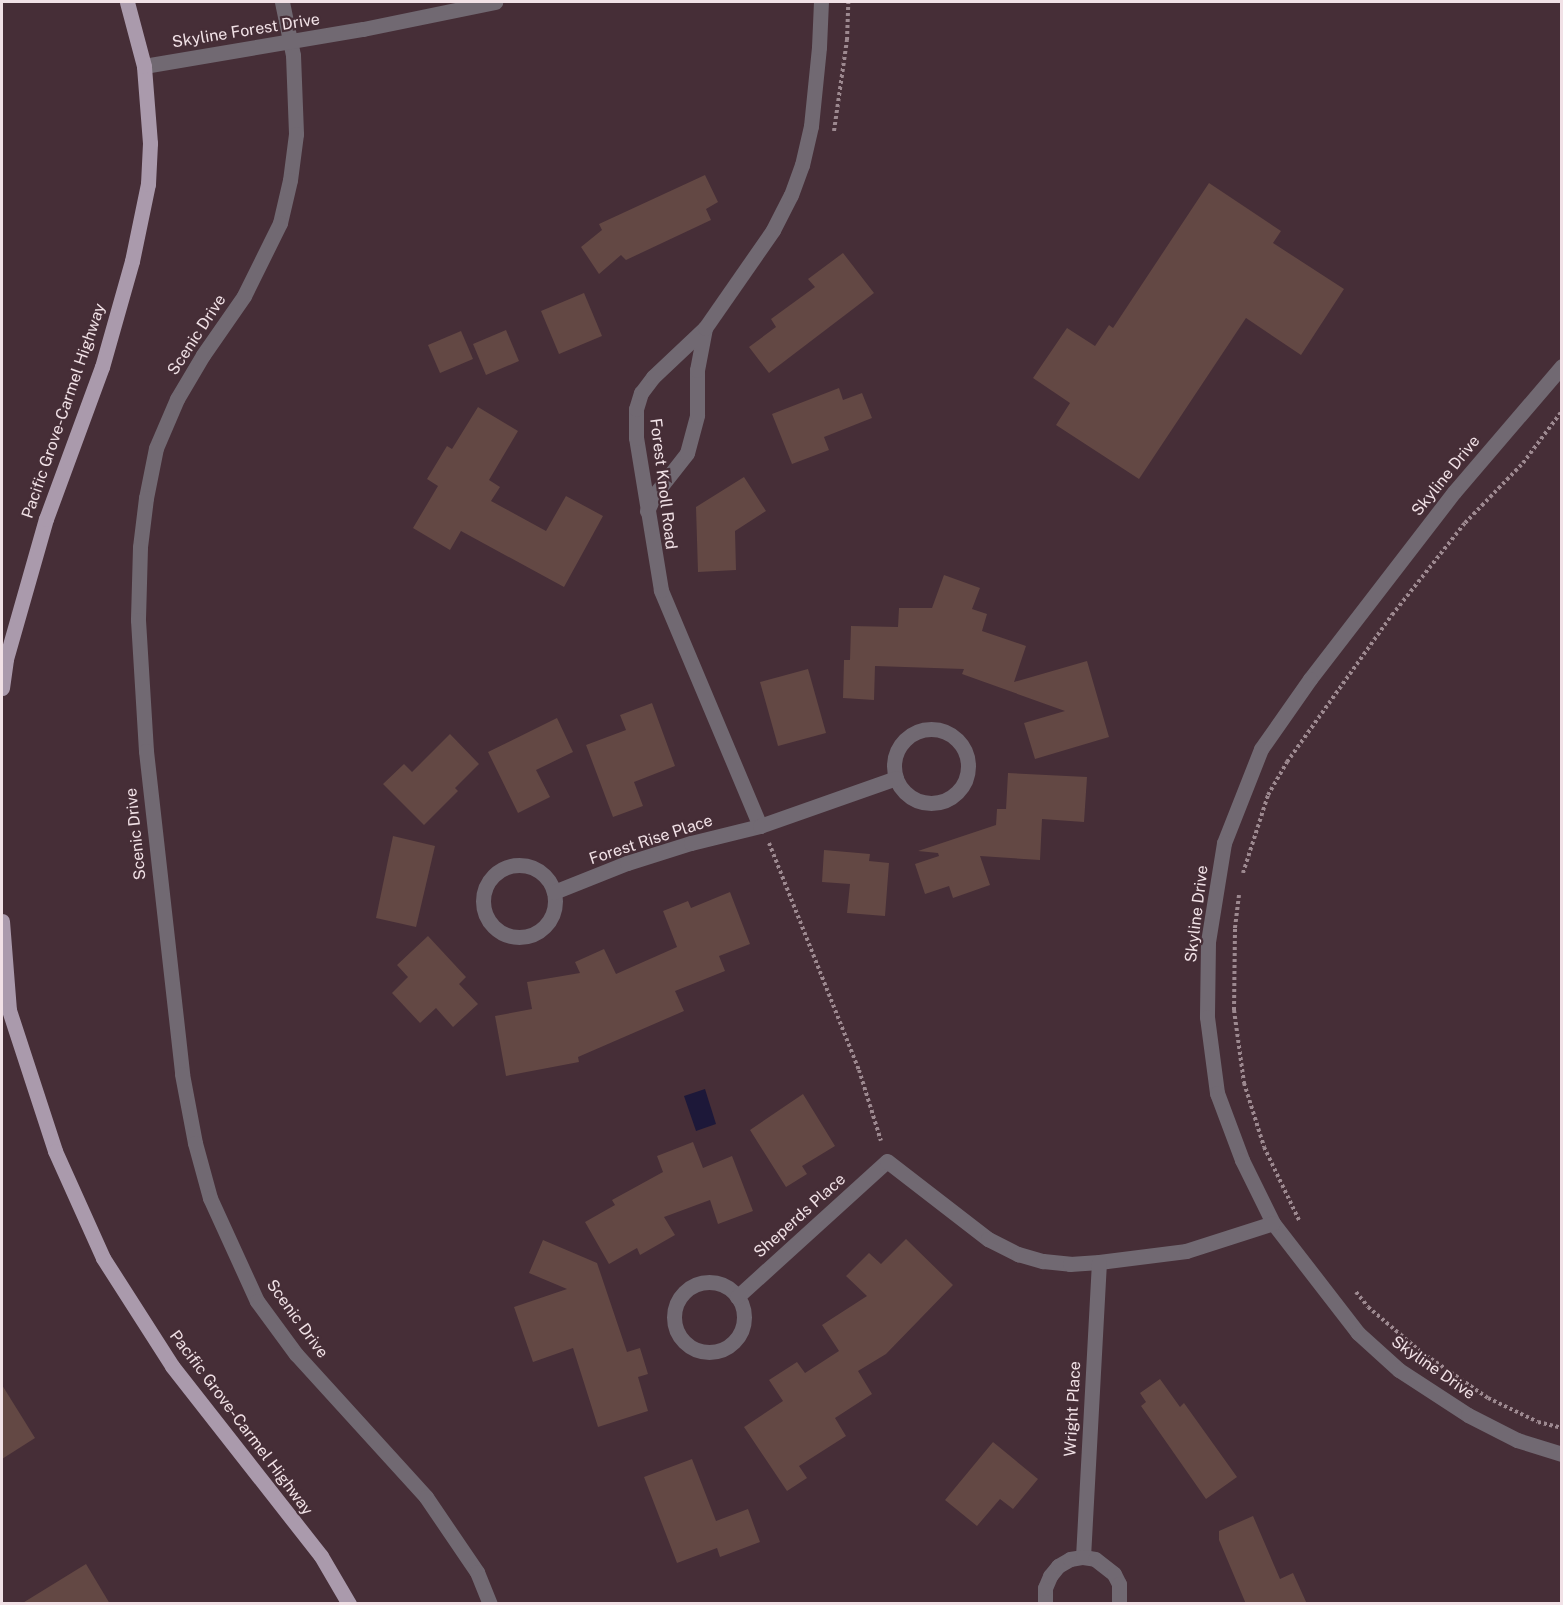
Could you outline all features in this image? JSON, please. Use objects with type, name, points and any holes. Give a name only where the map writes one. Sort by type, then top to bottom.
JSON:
[{"type":"main road","name":"Pacific Grove-Carmel Highway","points":[[2,688],[6,659],[46,519],[102,367],[132,261],[148,174],[150,144],[144,66],[127,2]]},
{"type":"main road","name":"Pacific Grove-Carmel Highway","points":[[2,921],[9,1010],[55,1151],[104,1258],[172,1366],[321,1556],[349,1604]]},
{"type":"street","name":"Scenic Drive","points":[[282,2],[292,56],[297,134],[290,180],[280,222],[244,296],[203,354],[177,399],[156,448],[146,498],[140,547],[138,620],[146,750],[182,1074],[195,1143],[210,1198],[257,1300],[296,1354],[426,1497],[477,1572],[490,1604]]},
{"type":"street","name":"Skyline Forest Drive","points":[[144,66],[363,29],[495,2]]},
{"type":"street","name":"Forest Knoll Road","points":[[760,826],[662,590],[636,438],[636,409],[641,393],[674,355],[705,328],[773,230],[791,195],[802,165],[811,126],[821,2]]},
{"type":"street","points":[[647,511],[655,494],[687,453],[692,438],[697,415],[698,358],[705,328]]},
{"type":"street","name":"Skyline Drive","points":[[1562,366],[1454,492],[1310,679],[1261,749],[1224,843],[1208,942],[1207,1017],[1217,1093],[1242,1160],[1274,1223],[1358,1333],[1399,1370],[1468,1415],[1518,1440],[1562,1454]]},
{"type":"street","points":[[921,730],[939,730],[955,737],[968,758],[969,771],[965,783],[947,800],[935,804],[922,803],[911,797],[901,789],[896,778],[895,754],[901,743],[921,730]]},
{"type":"street","name":"Forest Rise Place","points":[[554,892],[627,863],[691,843],[760,826],[896,778]]},
{"type":"street","points":[[509,866],[532,867],[550,882],[554,892],[555,904],[546,925],[526,936],[504,933],[494,926],[483,904],[484,892],[489,881],[497,872],[509,866]]},
{"type":"street","points":[[887,1161],[988,1239],[1018,1254],[1070,1264],[1186,1251],[1274,1223]]},
{"type":"street","name":"Sheperds Place","points":[[737,1297],[887,1161]]},
{"type":"street","name":"Wright Place","points":[[1083,1557],[1099,1262]]},
{"type":"street","points":[[713,1283],[724,1286],[737,1297],[744,1313],[743,1325],[739,1336],[731,1345],[709,1353],[697,1351],[680,1337],[675,1327],[674,1315],[682,1295],[691,1287],[713,1283]]},
{"type":"street","points":[[1046,1604],[1045,1588],[1050,1576],[1058,1566],[1070,1559],[1083,1557],[1095,1559],[1114,1574],[1119,1584],[1119,1604]]},
{"type":"path","points":[[834,131],[844,63],[848,2]]},
{"type":"path","points":[[1242,876],[1268,795],[1287,762],[1392,615],[1465,523],[1523,463],[1562,411]]},
{"type":"path","points":[[760,826],[779,864],[859,1070],[887,1161]]},
{"type":"path","points":[[1240,886],[1235,929],[1234,1010],[1244,1083],[1264,1147],[1300,1221]]},
{"type":"path","points":[[1354,1290],[1368,1307],[1421,1352],[1488,1398],[1538,1422],[1562,1428]]},
{"type":"shaded area","points":[[705,1089],[716,1124],[696,1131],[684,1096]]},
{"type":"building","points":[[705,175],[718,202],[706,209],[711,220],[626,260],[621,255],[599,274],[581,247],[602,230],[599,224]]},
{"type":"building","points":[[1209,183],[1281,231],[1273,243],[1344,289],[1301,355],[1246,318],[1139,479],[1056,425],[1070,403],[1033,378],[1067,328],[1095,346],[1109,325],[1113,328]]},
{"type":"building","points":[[843,253],[874,293],[769,373],[749,347],[776,327],[771,319],[815,287],[808,279]]},
{"type":"building","points":[[584,293],[602,336],[559,354],[541,311]]},
{"type":"building","points":[[506,330],[519,361],[486,375],[473,344]]},
{"type":"building","points":[[461,331],[473,359],[440,373],[428,345]]},
{"type":"building","points":[[839,388],[843,400],[862,393],[872,418],[824,437],[829,450],[792,464],[772,414]]},
{"type":"building","points":[[478,407],[518,431],[489,480],[500,487],[491,501],[546,531],[566,496],[603,516],[564,587],[461,531],[450,550],[413,528],[438,486],[427,479],[447,446],[452,449]]},
{"type":"building","points":[[744,477],[766,511],[735,531],[736,570],[698,572],[696,507]]},
{"type":"building","points":[[944,575],[980,588],[972,609],[987,614],[982,631],[1026,646],[1014,682],[1087,661],[1109,737],[1035,759],[1024,723],[1065,711],[962,674],[964,669],[875,666],[874,700],[843,698],[844,660],[850,660],[851,626],[898,627],[899,608],[932,608]]},
{"type":"building","points":[[808,669],[826,733],[778,746],[760,682]]},
{"type":"building","points":[[652,703],[675,766],[634,782],[643,806],[613,817],[586,745],[626,730],[620,715]]},
{"type":"building","points":[[557,718],[573,752],[536,770],[550,797],[518,813],[488,752]]},
{"type":"building","points":[[450,734],[479,764],[455,788],[458,791],[424,825],[383,784],[404,764],[412,772]]},
{"type":"building","points":[[1008,773],[1087,777],[1084,822],[1042,819],[1040,860],[980,856],[990,885],[953,898],[949,886],[925,894],[915,864],[939,856],[938,853],[918,851],[996,825],[997,809],[1006,809]]},
{"type":"building","points":[[393,836],[435,846],[416,927],[376,918]]},
{"type":"building","points":[[824,850],[870,854],[869,861],[889,863],[885,916],[847,913],[850,884],[822,882]]},
{"type":"building","points":[[730,892],[750,944],[719,956],[725,971],[675,991],[684,1011],[578,1057],[579,1062],[506,1076],[495,1016],[532,1009],[527,982],[580,973],[575,962],[604,949],[616,974],[677,947],[663,911],[688,901],[691,908]]},
{"type":"building","points":[[428,936],[466,977],[459,984],[478,1004],[453,1027],[436,1008],[420,1023],[392,993],[408,977],[397,965]]},
{"type":"building","points":[[803,1094],[835,1146],[802,1166],[807,1174],[786,1187],[750,1130]]},
{"type":"building","points":[[693,1142],[703,1168],[732,1156],[753,1211],[718,1224],[710,1200],[664,1217],[675,1235],[640,1255],[637,1248],[609,1264],[585,1222],[615,1205],[612,1200],[663,1172],[657,1156]]},
{"type":"building","points":[[906,1239],[953,1285],[886,1354],[858,1371],[872,1394],[835,1418],[846,1436],[799,1466],[807,1478],[787,1491],[744,1427],[783,1401],[769,1380],[797,1362],[805,1373],[839,1351],[822,1325],[867,1296],[846,1276],[869,1253],[881,1264]]},
{"type":"building","points":[[543,1240],[597,1263],[627,1352],[640,1348],[648,1374],[638,1377],[648,1411],[598,1427],[573,1348],[533,1362],[514,1307],[567,1289],[529,1273]]},
{"type":"building","points":[[1160,1379],[1180,1407],[1184,1403],[1237,1477],[1206,1499],[1141,1406],[1146,1402],[1140,1393]]},
{"type":"building","points":[[2,1385],[35,1438],[2,1459]]},
{"type":"building","points":[[993,1442],[1038,1479],[1013,1509],[1000,1499],[977,1526],[945,1500]]},
{"type":"building","points":[[692,1459],[716,1521],[748,1509],[760,1542],[720,1557],[717,1548],[677,1563],[644,1477]]},
{"type":"building","points":[[1253,1516],[1280,1579],[1293,1573],[1307,1604],[1246,1604],[1219,1540],[1219,1531]]},
{"type":"building","points":[[86,1564],[110,1604],[21,1604]]}]
